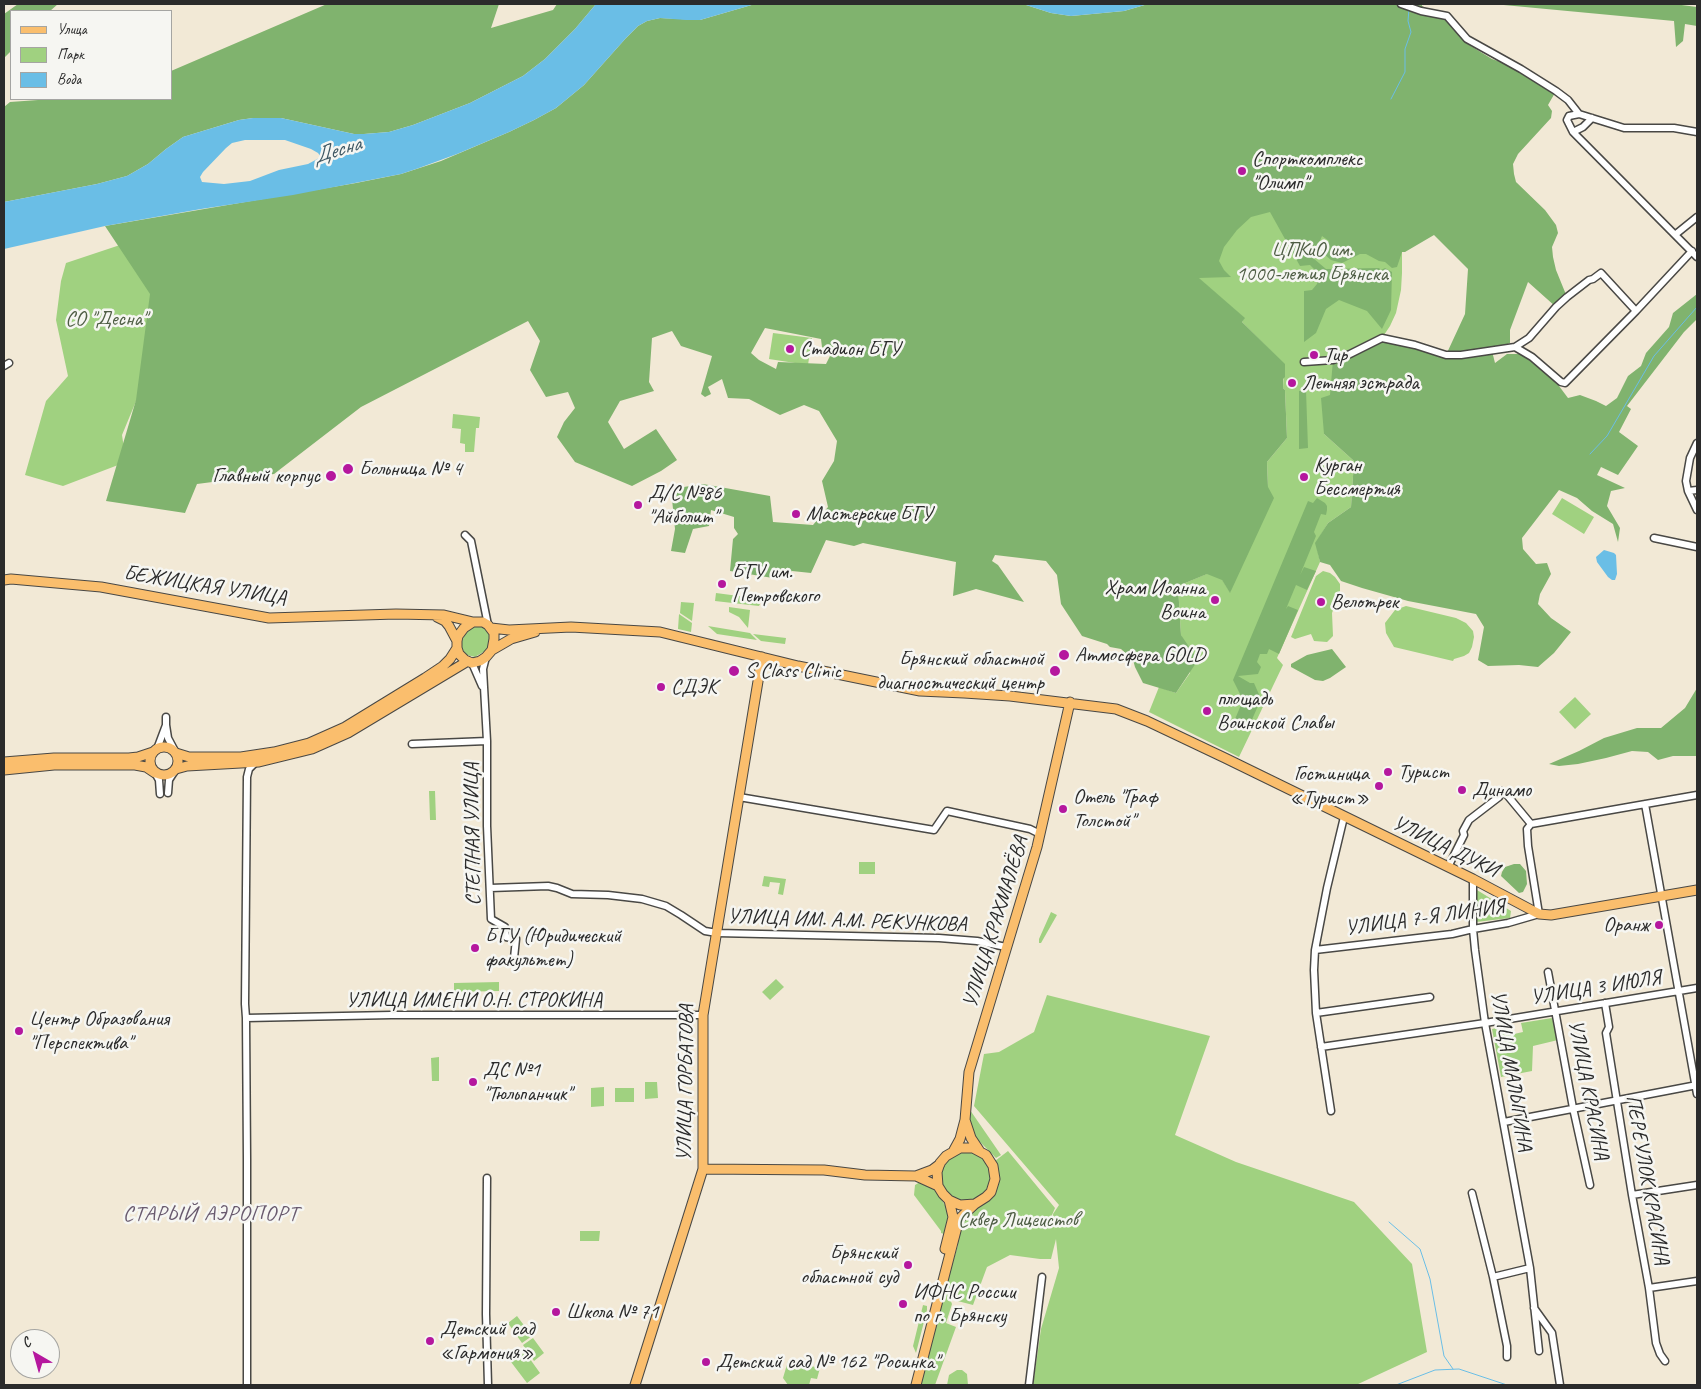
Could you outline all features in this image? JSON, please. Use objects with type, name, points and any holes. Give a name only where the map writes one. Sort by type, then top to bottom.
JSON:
[{"type":"main road","name":"БЕЖИЦКАЯ УЛИЦА","points":[[4,580],[11,579],[101,587],[269,618],[396,614],[444,616],[476,621]]},
{"type":"main road","points":[[432,616],[446,621],[457,644],[459,654],[470,662]]},
{"type":"main road","points":[[4,762],[37,759],[129,758],[169,748],[189,757],[241,757],[274,752],[309,743],[345,727],[443,666],[450,658],[457,644],[458,636],[464,628],[476,621],[508,630],[571,626],[660,632],[920,692],[964,692],[1070,702]]},
{"type":"main road","points":[[489,654],[494,639],[494,633],[490,626]]},
{"type":"main road","points":[[4,770],[37,766],[135,765],[146,767],[164,776],[186,766],[237,764],[292,755],[330,742],[356,729],[470,662],[480,661],[511,638],[542,631],[613,629]]},
{"type":"main road","name":"УЛИЦА ГОРБАТОВА","points":[[636,1385],[703,1169],[703,1015],[762,657]]},
{"type":"main road","name":"УЛИЦА ДУКИ","points":[[1070,702],[1116,709],[1146,721],[1473,879],[1539,914]]},
{"type":"main road","name":"УЛИЦА КРАХМАЛЁВА","points":[[916,1176],[932,1170],[954,1150],[960,1139],[965,1120],[969,1072],[1040,834],[1070,702]]},
{"type":"main road","points":[[155,751],[150,761],[150,765],[155,773]]},
{"type":"main road","points":[[176,752],[179,761],[176,770]]},
{"type":"main road","points":[[1539,914],[1551,915],[1697,890]]},
{"type":"main road","points":[[910,1385],[956,1218],[986,1197],[994,1186],[995,1173],[990,1160],[979,1150],[971,1138],[965,1120]]},
{"type":"main road","points":[[954,1150],[966,1148],[979,1150]]},
{"type":"main road","points":[[940,1163],[937,1172],[938,1186],[943,1194],[949,1200],[960,1205],[975,1204]]},
{"type":"main road","points":[[703,1169],[824,1170],[865,1175],[916,1176],[938,1186]]},
{"type":"main road","points":[[916,1385],[956,1218],[949,1200]]},
{"type":"street","points":[[1401,4],[1421,11],[1447,16],[1467,39],[1521,69],[1568,100],[1579,114]]},
{"type":"street","points":[[1697,132],[1674,128],[1624,128],[1579,114],[1569,116],[1567,120],[1573,132],[1697,257]]},
{"type":"street","points":[[1573,132],[1584,127],[1592,118]]},
{"type":"street","points":[[1676,234],[1697,217]]},
{"type":"street","points":[[1515,347],[1524,351],[1561,382],[1565,383],[1692,251]]},
{"type":"street","points":[[1304,362],[1333,360],[1382,338],[1415,345],[1446,355],[1461,355],[1515,347],[1529,338],[1550,312],[1566,297],[1601,273],[1636,311]]},
{"type":"street","points":[[1697,443],[1692,452],[1686,481],[1688,492],[1697,510]]},
{"type":"street","points":[[1688,492],[1697,490]]},
{"type":"street","points":[[465,535],[471,541],[484,608],[490,626]]},
{"type":"street","points":[[1654,538],[1697,547]]},
{"type":"street","points":[[476,621],[484,608]]},
{"type":"street","points":[[484,692],[484,669],[489,654]]},
{"type":"street","points":[[470,662],[484,692]]},
{"type":"street","name":"СТЕПНАЯ УЛИЦА","points":[[484,692],[491,919],[505,927],[506,937],[516,939],[514,958]]},
{"type":"street","points":[[166,717],[168,738],[176,752]]},
{"type":"street","points":[[155,751],[166,725]]},
{"type":"street","points":[[412,744],[487,741]]},
{"type":"street","points":[[247,1385],[245,994],[247,776],[249,769],[256,762]]},
{"type":"street","points":[[237,764],[247,776]]},
{"type":"street","points":[[168,793],[169,780],[176,770]]},
{"type":"street","points":[[155,773],[159,780],[160,794]]},
{"type":"street","points":[[1448,867],[1464,835],[1463,830],[1469,820],[1499,797],[1501,791],[1507,795],[1529,826],[1528,846],[1539,914]]},
{"type":"street","points":[[1529,826],[1697,795]]},
{"type":"street","points":[[739,796],[934,830],[947,811],[1030,829],[1040,834]]},
{"type":"street","points":[[1645,804],[1678,991],[1697,1085],[1697,1094]]},
{"type":"street","points":[[1331,1111],[1316,1013],[1314,975],[1326,888],[1344,817]]},
{"type":"street","name":"УЛИЦА МАЛЫГИНА","points":[[1473,879],[1473,929],[1485,1023],[1530,1268],[1539,1350]]},
{"type":"street","points":[[490,888],[548,886],[572,894],[608,895],[642,899],[666,906],[705,931],[717,933]]},
{"type":"street","name":"УЛИЦА 7-Я ЛИНИЯ","points":[[1316,950],[1452,934],[1508,923],[1539,914]]},
{"type":"street","name":"УЛИЦА ИМ. А.М. РЕКУНКОВА","points":[[717,933],[939,938],[977,941],[1006,947]]},
{"type":"street","name":"УЛИЦА КРАСИНА","points":[[1548,972],[1573,1108],[1590,1185]]},
{"type":"street","name":"УЛИЦА 3 ИЮЛЯ","points":[[1321,1047],[1485,1023],[1697,988]]},
{"type":"street","points":[[1316,1013],[1430,997]]},
{"type":"street","name":"ПЕРЕУЛОК КРАСИНА","points":[[1605,1004],[1609,1027],[1606,1032],[1632,1196],[1649,1288],[1656,1343],[1665,1361]]},
{"type":"street","name":"УЛИЦА ИМЕНИ О.Н. СТРОКИНА","points":[[246,1018],[703,1015]]},
{"type":"street","points":[[1504,1122],[1697,1085]]},
{"type":"street","points":[[487,1178],[486,1296],[488,1385]]},
{"type":"street","points":[[1632,1196],[1697,1185]]},
{"type":"street","points":[[1472,1193],[1493,1276],[1507,1346],[1507,1356]]},
{"type":"street","points":[[1493,1276],[1530,1268]]},
{"type":"street","points":[[1029,1385],[1042,1277]]},
{"type":"street","points":[[1649,1288],[1697,1281]]},
{"type":"street","name":"УЛИЦА МАЛЫГИНА","points":[[1534,1307],[1552,1332],[1560,1385]]},
{"type":"green space","points":[[18,4],[58,4],[51,10],[10,10],[10,52],[4,58],[4,14]]},
{"type":"green space","points":[[327,4],[499,4],[491,28],[553,10],[557,4],[596,4],[575,29],[545,59],[523,76],[470,103],[413,125],[389,132],[354,134],[281,118],[239,120],[183,137],[148,164],[127,176],[97,184],[4,202],[4,107],[10,102],[38,100],[172,100],[172,71]]},
{"type":"green space","points":[[755,4],[1023,4],[1051,13],[1071,16],[1124,11],[1148,4],[1422,4],[1422,6],[1448,19],[1466,43],[1492,59],[1521,69],[1556,91],[1548,105],[1552,111],[1551,118],[1518,154],[1513,164],[1516,182],[1545,210],[1556,225],[1558,233],[1552,247],[1553,257],[1567,297],[1556,307],[1528,282],[1510,330],[1510,343],[1492,351],[1495,363],[1507,354],[1526,354],[1547,370],[1568,398],[1580,395],[1606,406],[1617,398],[1628,376],[1641,366],[1646,353],[1669,327],[1673,313],[1697,294],[1697,319],[1684,332],[1627,406],[1631,409],[1619,432],[1638,446],[1618,475],[1601,467],[1597,475],[1625,488],[1611,491],[1607,506],[1620,528],[1618,542],[1613,524],[1592,511],[1577,498],[1559,490],[1522,538],[1523,549],[1536,564],[1547,563],[1551,574],[1540,594],[1538,604],[1551,618],[1571,632],[1554,653],[1538,667],[1519,665],[1488,666],[1478,660],[1484,627],[1476,614],[1408,601],[1341,581],[1330,565],[1320,562],[1315,543],[1328,523],[1351,507],[1354,461],[1324,434],[1321,398],[1330,395],[1333,360],[1382,338],[1446,355],[1465,314],[1468,269],[1434,235],[1402,252],[1397,267],[1392,268],[1385,262],[1366,254],[1360,254],[1342,263],[1331,260],[1323,253],[1323,248],[1329,241],[1322,236],[1313,258],[1326,269],[1379,268],[1381,270],[1385,268],[1392,272],[1391,310],[1382,329],[1367,311],[1339,300],[1326,309],[1316,333],[1304,342],[1304,291],[1312,290],[1317,284],[1317,272],[1310,265],[1300,266],[1270,212],[1251,217],[1237,230],[1224,247],[1219,261],[1231,277],[1199,278],[1245,318],[1242,322],[1285,364],[1283,388],[1285,390],[1287,438],[1267,462],[1268,487],[1274,498],[1230,593],[1222,580],[1207,574],[1178,586],[1181,635],[1198,660],[1176,693],[1143,683],[1133,660],[1121,649],[1110,647],[1107,644],[1082,636],[1061,604],[1057,575],[1046,561],[995,555],[992,561],[998,565],[1024,602],[976,589],[953,596],[956,562],[863,543],[854,546],[826,540],[811,573],[792,571],[779,579],[730,571],[733,539],[738,534],[734,528],[734,517],[711,510],[709,526],[693,529],[685,553],[671,551],[675,529],[671,489],[703,484],[770,496],[773,522],[813,525],[828,507],[822,481],[834,461],[837,441],[819,411],[804,405],[780,415],[749,399],[728,398],[722,379],[708,387],[711,394],[705,397],[701,394],[712,356],[681,346],[672,331],[652,338],[649,382],[654,391],[620,401],[608,422],[624,449],[656,429],[677,460],[661,471],[632,486],[575,462],[557,437],[564,422],[575,408],[568,392],[546,397],[530,370],[540,341],[528,321],[361,407],[274,474],[197,484],[185,513],[106,501],[136,400],[150,294],[105,226],[356,183],[401,174],[441,161],[509,132],[556,108],[584,85],[626,38],[638,26],[647,21],[660,18],[700,20]],"holes":[[[765,328],[821,339],[822,347],[830,356],[826,364],[778,362],[776,369],[759,360],[751,353]]]},
{"type":"green space","points":[[1493,4],[1674,4],[1697,7],[1697,26],[1685,24],[1683,41],[1676,47],[1674,21]]},
{"type":"green space","name":"ЦПКиО им. 1000-летия Брянска","points":[[1271,163],[1402,252],[1402,273],[1401,290],[1396,313],[1390,326],[1382,338],[1330,396],[1324,434],[1354,461],[1351,507],[1328,523],[1316,543],[1320,562],[1277,658],[1283,665],[1239,757],[1149,712],[1159,687],[1176,693],[1190,673],[1181,635],[1178,586],[1216,570],[1230,592],[1268,487],[1267,462],[1287,438],[1285,390],[1283,388],[1284,364],[1242,322],[1244,318],[1198,278]]},
{"type":"green space","name":"СО \"Десна\"","points":[[123,244],[155,290],[144,382],[122,435],[126,462],[63,486],[25,475],[46,401],[68,376],[56,320],[61,281],[66,263]]},
{"type":"green space","name":"Стадион БГУ","points":[[773,333],[812,338],[808,365],[769,359]]},
{"type":"green space","points":[[1306,390],[1308,448],[1299,449],[1299,391]]},
{"type":"green space","points":[[453,414],[480,417],[479,428],[476,428],[474,452],[465,452],[465,444],[460,443],[461,429],[452,428]]},
{"type":"green space","points":[[1317,498],[1327,506],[1326,515],[1321,514],[1314,532],[1316,536],[1300,575],[1304,567],[1316,571],[1307,590],[1296,585],[1286,609],[1288,606],[1298,610],[1279,654],[1269,649],[1267,654],[1260,654],[1257,662],[1261,667],[1258,674],[1238,676],[1250,683],[1254,683],[1261,699],[1247,731],[1233,724],[1243,700],[1233,680],[1308,501],[1313,503]]},
{"type":"green space","points":[[1562,498],[1594,517],[1584,534],[1552,514]]},
{"type":"green space","name":"Велотрек","points":[[1323,571],[1330,573],[1340,584],[1340,592],[1332,613],[1333,636],[1327,642],[1314,641],[1311,634],[1295,639],[1291,637],[1316,576]]},
{"type":"green space","points":[[716,593],[754,598],[754,603],[760,604],[759,606],[715,601]]},
{"type":"green space","points":[[681,602],[694,603],[692,621],[680,613]]},
{"type":"green space","points":[[1406,606],[1456,618],[1466,623],[1473,631],[1474,637],[1469,653],[1453,661],[1394,647],[1386,633],[1385,623],[1395,610]]},
{"type":"green space","points":[[729,607],[750,610],[748,628],[739,617],[729,612]]},
{"type":"green space","points":[[679,614],[692,623],[691,632],[678,629]]},
{"type":"green space","points":[[708,626],[750,633],[757,640],[717,634]]},
{"type":"green space","points":[[473,627],[483,627],[489,632],[490,636],[489,646],[475,657],[467,655],[461,648],[465,634]]},
{"type":"green space","points":[[753,634],[786,638],[785,644],[761,641]]},
{"type":"green space","points":[[1332,649],[1346,667],[1330,678],[1323,681],[1315,680],[1291,667],[1291,664],[1307,655]]},
{"type":"green space","points":[[1697,688],[1697,756],[1673,756],[1658,760],[1648,752],[1632,751],[1578,764],[1559,766],[1549,764],[1604,738],[1637,728],[1661,728],[1685,708]]},
{"type":"green space","points":[[1575,697],[1591,714],[1575,729],[1559,712]]},
{"type":"green space","points":[[429,791],[435,791],[436,820],[430,820]]},
{"type":"green space","points":[[859,862],[875,862],[875,874],[859,874]]},
{"type":"green space","points":[[1520,864],[1526,871],[1527,884],[1523,892],[1519,893],[1501,876],[1505,867]]},
{"type":"green space","points":[[764,876],[786,879],[783,895],[778,894],[780,883],[770,882],[769,887],[762,886]]},
{"type":"green space","points":[[1477,890],[1511,911],[1510,918],[1476,922]]},
{"type":"green space","points":[[1051,912],[1057,915],[1041,943],[1039,943],[1039,939]]},
{"type":"green space","points":[[776,979],[784,987],[770,1000],[762,992]]},
{"type":"green space","points":[[499,982],[499,991],[454,992],[454,983]]},
{"type":"green space","name":"Сквер Лицеистов","points":[[1047,995],[1210,1036],[1175,1135],[1236,1162],[1354,1202],[1412,1264],[1427,1352],[1356,1385],[1033,1385],[1041,1329],[1059,1268],[1056,1239],[1051,1259],[1010,1255],[987,1267],[973,1305],[950,1299],[952,1304],[946,1323],[956,1327],[935,1385],[917,1385],[941,1300],[946,1298],[941,1296],[949,1264],[953,1262],[958,1245],[955,1240],[960,1223],[994,1195],[1000,1179],[995,1161],[1008,1151],[1055,1208],[1052,1215],[1055,1230],[1053,1214],[1059,1205],[974,1106],[984,1054],[999,1052],[1034,1032]]},
{"type":"green space","points":[[1552,1018],[1558,1040],[1533,1046],[1532,1071],[1501,1077],[1492,1029],[1501,1027],[1505,1036],[1523,1032],[1521,1023]]},
{"type":"green space","points":[[439,1057],[439,1081],[432,1081],[431,1058]]},
{"type":"green space","points":[[645,1082],[657,1082],[658,1098],[645,1099]]},
{"type":"green space","points":[[604,1087],[604,1106],[591,1107],[591,1088]]},
{"type":"green space","points":[[615,1088],[634,1088],[634,1102],[615,1102]]},
{"type":"green space","points":[[970,1110],[1001,1155],[996,1158],[973,1135]]},
{"type":"green space","points":[[961,1152],[971,1152],[984,1159],[991,1172],[991,1182],[984,1195],[971,1202],[961,1202],[952,1198],[945,1191],[941,1182],[941,1172],[945,1163],[952,1156]]},
{"type":"green space","points":[[920,1182],[935,1190],[947,1208],[949,1215],[947,1235],[941,1233],[914,1195],[915,1185]]},
{"type":"green space","points":[[580,1231],[600,1231],[599,1241],[580,1241]]},
{"type":"green space","points":[[923,1305],[927,1306],[927,1310],[916,1353],[913,1346]]},
{"type":"green space","points":[[517,1316],[532,1336],[522,1343],[508,1323]]},
{"type":"green space","points":[[533,1338],[544,1353],[534,1361],[523,1345]]},
{"type":"green space","points":[[525,1352],[540,1373],[527,1383],[511,1362]]},
{"type":"green space","points":[[788,1361],[820,1368],[817,1379],[811,1378],[809,1385],[788,1385],[783,1378]]},
{"type":"green space","points":[[957,1370],[962,1370],[967,1374],[968,1385],[947,1385],[949,1375]]},
{"type":"water","name":"Десна","points":[[596,4],[755,4],[700,20],[660,18],[647,21],[638,26],[626,38],[584,85],[556,108],[509,132],[457,154],[401,174],[293,195],[105,226],[4,249],[4,202],[97,184],[127,176],[148,164],[183,137],[239,120],[281,118],[354,134],[389,132],[413,125],[470,103],[523,76],[545,59],[575,29]],"holes":[[[245,140],[285,140],[311,149],[321,157],[308,164],[279,170],[250,181],[224,184],[202,182],[200,177],[203,172],[232,143]]]},
{"type":"water","points":[[1023,4],[1148,4],[1124,11],[1071,16],[1051,13]]},
{"type":"water","points":[[1604,550],[1616,555],[1617,574],[1615,580],[1608,577],[1597,562],[1596,557]]},
{"type":"waterway","points":[[1391,99],[1405,72],[1405,49],[1411,32],[1408,21],[1409,9]]},
{"type":"waterway","points":[[1590,454],[1607,436],[1654,356],[1697,307]]},
{"type":"waterway","points":[[1389,1222],[1420,1249],[1430,1279],[1444,1356],[1453,1369]]},
{"type":"waterway","points":[[1396,1385],[1435,1370],[1459,1369],[1507,1385]]},
{"type":"place","name":"Спорткомплекс \"Олимп\"","points":[[1242,171]]},
{"type":"place","name":"Стадион БГУ","points":[[790,349]]},
{"type":"place","name":"Тир","points":[[1314,355]]},
{"type":"place","name":"Летняя эстрада","points":[[1292,383]]},
{"type":"place","name":"Больница № 4","points":[[348,469]]},
{"type":"place","name":"Главный корпус","points":[[331,476]]},
{"type":"place","name":"Курган Бессмертия","points":[[1304,477]]},
{"type":"place","name":"Д/С №86 \"Айболит\"","points":[[638,505]]},
{"type":"place","name":"Мастерские БГУ","points":[[796,514]]},
{"type":"place","name":"БГУ им. Петровского","points":[[722,584]]},
{"type":"place","name":"Храм Иоанна Воина","points":[[1215,600]]},
{"type":"place","name":"Велотрек","points":[[1321,602]]},
{"type":"place","name":"Атмосфера GOLD","points":[[1064,655]]},
{"type":"place","name":"S Class Clinic","points":[[734,671]]},
{"type":"place","name":"Брянский областной диагностический центр","points":[[1055,671]]},
{"type":"place","name":"СДЭК","points":[[661,687]]},
{"type":"place","name":"площадь Воинской Славы","points":[[1207,711]]},
{"type":"place","name":"Турист","points":[[1388,772]]},
{"type":"place","name":"Гостиница «Турист»","points":[[1379,786]]},
{"type":"place","name":"Динамо","points":[[1462,790]]},
{"type":"place","name":"Отель \"Граф Толстой\"","points":[[1063,809]]},
{"type":"place","name":"Оранж","points":[[1659,925]]},
{"type":"place","name":"БГУ (Юридический факультет)","points":[[475,948]]},
{"type":"place","name":"Центр Образования \"Перспектива\"","points":[[19,1031]]},
{"type":"place","name":"ДС №1 \"Тюльпанчик\"","points":[[473,1082]]},
{"type":"place","name":"Брянский областной суд","points":[[908,1265]]},
{"type":"place","name":"ИФНС России по г. Брянску","points":[[903,1304]]},
{"type":"place","name":"Школа № 71","points":[[556,1312]]},
{"type":"place","name":"Детский сад «Гармония»","points":[[430,1341]]},
{"type":"place","name":"Детский сад № 162 \"Росинка\"","points":[[706,1362]]},
{"type":"district","name":"СТАРЫЙ АЭРОПОРТ","points":[[211,1214]]}]
